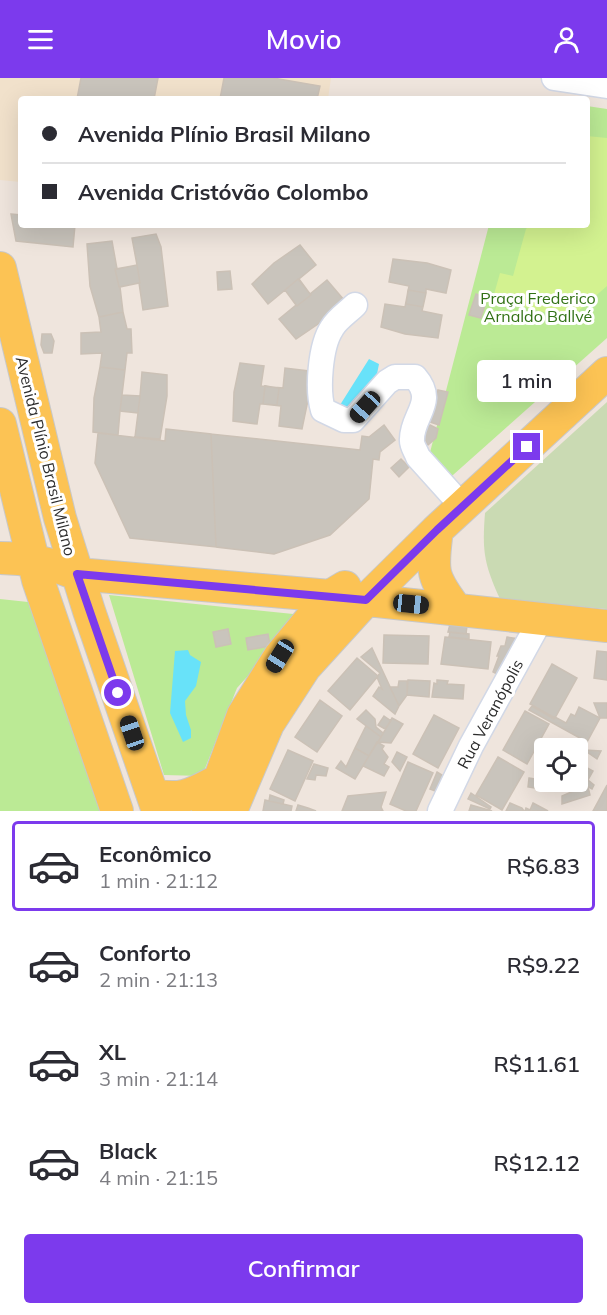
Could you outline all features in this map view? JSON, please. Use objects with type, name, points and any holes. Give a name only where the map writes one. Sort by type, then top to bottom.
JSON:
[{"type":"main road","name":"Avenida Plínio Brasil Milano","points":[[0,268],[60,518],[156,803]]},
{"type":"main road","points":[[231,811],[268,724],[305,667],[366,600],[437,530],[607,372]]},
{"type":"main road","points":[[0,424],[36,569],[117,811]]},
{"type":"main road","points":[[208,811],[243,715],[280,656],[330,596],[437,530]]},
{"type":"main road","points":[[437,530],[433,567],[441,589],[456,609]]},
{"type":"main road","points":[[0,558],[36,569],[57,581],[77,574],[330,596],[607,626]]},
{"type":"main road","points":[[0,580],[36,569]]},
{"type":"main road","points":[[156,803],[186,797],[219,780]]},
{"type":"street","points":[[554,78],[607,86]]},
{"type":"street","points":[[355,305],[333,325],[325,340],[320,398],[323,410],[344,420],[353,420],[387,382],[395,377],[415,376],[422,384],[424,400],[411,438],[414,447],[418,457],[463,507]]},
{"type":"street","name":"Rua Veranópolis","points":[[441,811],[471,746],[541,619]]},
{"type":"shaded area","points":[[0,78],[331,78],[328,96],[18,96],[18,182],[0,180]]},
{"type":"green space","name":"Praça Frederico Arnaldo Ballvé","points":[[590,106],[607,109],[607,338],[444,483],[427,464],[488,228],[590,228]]},
{"type":"green space","points":[[590,136],[607,138],[607,286],[569,319],[493,298],[500,273],[513,276],[526,229],[590,228]]},
{"type":"green space","points":[[607,402],[607,609],[500,599],[485,557],[485,513]]},
{"type":"green space","points":[[109,595],[303,615],[237,688],[202,776],[164,775]]},
{"type":"green space","points":[[0,599],[28,602],[103,811],[0,811]]},
{"type":"water","points":[[369,359],[379,364],[376,379],[350,411],[340,405]]},
{"type":"water","points":[[188,650],[190,655],[201,662],[196,686],[185,701],[191,738],[183,742],[170,713],[175,651]]},
{"type":"building","points":[[81,78],[158,78],[155,96],[78,96]]},
{"type":"building","points":[[224,78],[273,78],[320,86],[318,96],[221,96]]},
{"type":"building","points":[[11,214],[18,215],[18,228],[75,228],[73,247],[16,241]]},
{"type":"building","points":[[156,234],[161,247],[168,306],[143,310],[139,283],[120,287],[123,312],[99,317],[90,286],[87,244],[112,241],[117,269],[137,265],[132,238]]},
{"type":"building","points":[[300,245],[316,265],[299,279],[310,294],[327,280],[344,300],[321,322],[296,339],[279,319],[296,305],[285,290],[268,304],[252,284],[274,263]]},
{"type":"building","points":[[393,259],[427,263],[451,270],[446,293],[426,289],[422,311],[442,315],[438,338],[405,334],[381,327],[385,304],[405,307],[409,286],[389,282]]},
{"type":"building","points":[[137,265],[140,283],[119,287],[115,269]]},
{"type":"building","points":[[230,271],[232,289],[218,290],[217,272]]},
{"type":"building","points":[[298,279],[311,295],[297,306],[285,290]]},
{"type":"building","points":[[408,290],[426,293],[423,307],[406,304]]},
{"type":"building","points":[[476,294],[487,298],[481,318],[469,315]]},
{"type":"building","points":[[123,312],[127,329],[131,329],[132,353],[127,353],[125,370],[100,367],[102,353],[81,354],[81,333],[101,332],[99,317]]},
{"type":"building","points":[[42,334],[51,334],[54,341],[52,353],[44,353],[41,345]]},
{"type":"building","points":[[240,363],[264,366],[261,386],[283,388],[285,368],[309,371],[308,400],[302,429],[279,426],[281,406],[260,404],[257,424],[233,421],[234,392]]},
{"type":"building","points":[[100,367],[125,370],[122,395],[140,396],[142,372],[167,375],[167,396],[160,439],[135,437],[138,413],[120,411],[118,435],[93,432],[94,398]]},
{"type":"building","points":[[265,386],[279,388],[277,405],[263,404]]},
{"type":"building","points":[[438,390],[448,392],[439,425],[430,422]]},
{"type":"building","points":[[122,395],[140,396],[138,413],[120,411]]},
{"type":"building","points":[[384,425],[395,440],[380,452],[379,460],[373,459],[369,499],[330,535],[274,554],[216,547],[211,434],[360,450],[362,436],[369,437]]},
{"type":"building","points":[[430,425],[438,429],[436,438],[428,445],[422,437],[423,431]]},
{"type":"building","points":[[166,429],[211,434],[216,547],[130,538],[95,463],[98,433],[165,441]]},
{"type":"building","points":[[401,459],[409,467],[399,477],[391,468]]},
{"type":"building","points":[[450,624],[467,626],[466,634],[448,632]]},
{"type":"building","points":[[228,629],[231,644],[216,647],[213,632]]},
{"type":"building","points":[[450,632],[469,634],[469,639],[449,637]]},
{"type":"building","points":[[268,634],[270,646],[248,650],[246,638]]},
{"type":"building","points":[[384,635],[429,636],[428,664],[383,663]]},
{"type":"building","points":[[445,637],[491,642],[488,669],[441,664]]},
{"type":"building","points":[[507,637],[520,639],[501,676],[493,672],[501,646],[505,646]]},
{"type":"building","points":[[372,648],[399,706],[395,714],[373,696],[379,687],[382,689],[377,677],[380,673],[361,657]]},
{"type":"building","points":[[597,651],[607,652],[607,680],[594,678]]},
{"type":"building","points":[[357,658],[378,676],[350,710],[328,691]]},
{"type":"building","points":[[552,664],[577,678],[555,718],[530,704]]},
{"type":"building","points":[[408,680],[430,681],[429,697],[407,695]]},
{"type":"building","points":[[437,680],[448,681],[447,684],[464,685],[463,699],[432,697],[434,683],[437,684]]},
{"type":"building","points":[[399,681],[407,681],[407,695],[399,706],[390,687],[398,687]]},
{"type":"building","points":[[320,700],[342,716],[317,752],[295,737]]},
{"type":"building","points":[[594,703],[607,703],[607,718],[600,718]]},
{"type":"building","points":[[532,706],[566,723],[571,714],[575,716],[579,707],[600,718],[588,740],[588,738],[580,738],[529,710]]},
{"type":"building","points":[[366,710],[375,719],[376,727],[383,733],[381,737],[357,719]]},
{"type":"building","points":[[525,711],[549,724],[541,738],[534,738],[534,751],[527,764],[503,750]]},
{"type":"building","points":[[434,715],[459,728],[438,768],[413,754]]},
{"type":"building","points":[[384,716],[391,721],[385,729],[378,725]]},
{"type":"building","points":[[392,718],[403,724],[391,743],[378,742]]},
{"type":"building","points":[[366,726],[381,737],[369,756],[355,748]]},
{"type":"building","points":[[377,742],[384,746],[382,749],[388,757],[384,764],[389,767],[384,776],[363,766]]},
{"type":"building","points":[[355,748],[369,756],[355,779],[336,768],[341,761],[346,767]]},
{"type":"building","points":[[288,750],[313,761],[295,801],[270,789]]},
{"type":"building","points":[[588,750],[601,751],[597,759],[588,753]]},
{"type":"building","points":[[397,752],[407,757],[400,771],[392,762]]},
{"type":"building","points":[[498,757],[524,772],[502,810],[476,795]]},
{"type":"building","points":[[408,762],[433,773],[416,811],[406,811],[390,804]]},
{"type":"building","points":[[314,764],[328,768],[326,776],[316,775],[315,780],[307,779]]},
{"type":"building","points":[[588,768],[593,771],[588,780]]},
{"type":"building","points":[[437,772],[445,777],[438,792],[430,789]]},
{"type":"building","points":[[529,778],[534,779],[534,788],[528,787]]},
{"type":"building","points":[[588,780],[594,785],[592,789],[588,787]]},
{"type":"building","points":[[607,785],[607,811],[593,811]]},
{"type":"building","points":[[588,787],[590,795],[562,804],[562,796],[571,792],[588,792]]},
{"type":"building","points":[[386,792],[381,807],[383,811],[342,811],[348,796]]},
{"type":"building","points":[[471,793],[491,807],[490,809],[468,799]]},
{"type":"building","points":[[270,795],[284,800],[283,804],[269,801]]},
{"type":"building","points":[[265,800],[292,806],[291,811],[263,811]]},
{"type":"building","points":[[510,803],[522,808],[524,811],[506,811]]},
{"type":"building","points":[[533,803],[548,811],[525,811],[526,808],[530,810]]},
{"type":"building","points":[[298,805],[308,808],[316,811],[296,811]]},
{"type":"building","points":[[471,805],[492,811],[469,811]]},
{"type":"route","points":[[118,693],[77,574],[366,600],[437,530],[527,447]]}]
